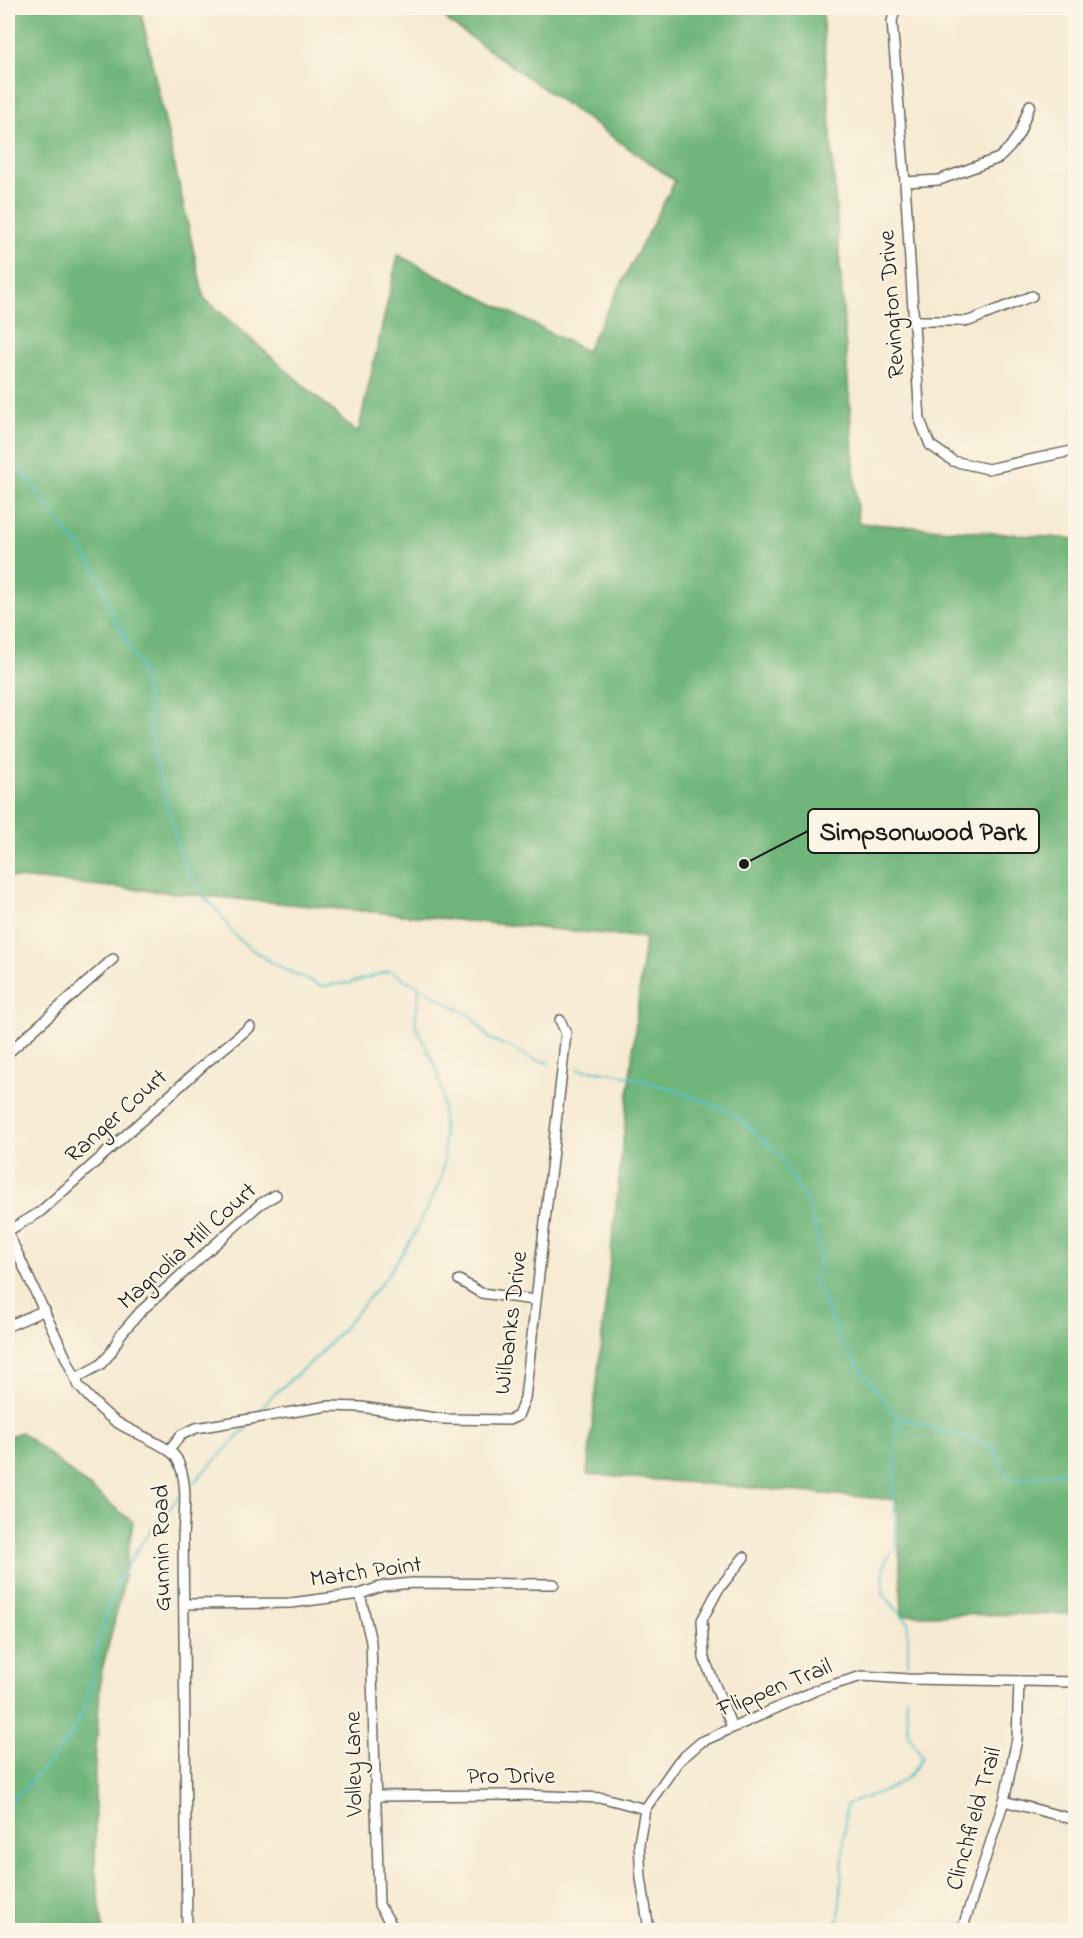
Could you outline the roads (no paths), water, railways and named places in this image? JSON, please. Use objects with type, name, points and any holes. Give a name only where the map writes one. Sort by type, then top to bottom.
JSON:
[{"type":"street","name":"Revington Drive","points":[[896,8],[892,21],[920,420],[930,445],[953,461],[988,469],[1076,450]]},
{"type":"street","points":[[905,182],[939,180],[999,158],[1019,134],[1030,105]]},
{"type":"street","points":[[913,321],[969,321],[1032,296]]},
{"type":"street","points":[[8,1053],[113,959]]},
{"type":"street","name":"Wilbanks Drive","points":[[169,1450],[181,1435],[196,1428],[327,1406],[361,1407],[443,1419],[509,1420],[518,1416],[525,1398],[566,1033],[560,1020]]},
{"type":"street","name":"Ranger Court","points":[[8,1232],[40,1212],[249,1027]]},
{"type":"street","name":"Magnolia Mill Court","points":[[76,1378],[100,1365],[141,1311],[260,1204],[276,1195]]},
{"type":"street","name":"Gunnin Road","points":[[8,1232],[79,1386],[96,1406],[110,1417],[169,1450],[177,1458],[185,1491],[187,1930]]},
{"type":"street","points":[[459,1280],[481,1293],[535,1300]]},
{"type":"street","points":[[8,1326],[45,1310]]},
{"type":"street","points":[[732,1727],[704,1658],[702,1620],[718,1590],[744,1557]]},
{"type":"street","name":"Match Point","points":[[184,1604],[291,1603],[360,1594],[383,1586],[412,1583],[554,1584]]},
{"type":"street","name":"Volley Lane","points":[[360,1594],[371,1642],[380,1905],[395,1930]]},
{"type":"street","name":"Flippen Trail","points":[[649,1930],[641,1878],[639,1843],[645,1809],[678,1762],[701,1742],[819,1689],[862,1676],[1076,1682]]},
{"type":"street","name":"Clinchfield Trail","points":[[962,1930],[1004,1801],[1017,1739],[1019,1681]]},
{"type":"street","name":"Pro Drive","points":[[375,1796],[523,1795],[604,1798],[645,1809]]},
{"type":"street","points":[[1004,1801],[1076,1820]]},
{"type":"waterway","points":[[8,457],[29,479],[58,522],[83,551],[98,575],[116,621],[141,670],[156,763],[178,845],[190,876],[202,895],[218,911],[232,932],[248,947],[276,965],[321,986],[350,983],[390,971],[471,1016],[490,1039],[529,1058],[549,1063]]},
{"type":"waterway","points":[[258,1414],[270,1398],[320,1354],[384,1280],[413,1237],[441,1180],[444,1162],[442,1091],[436,1068],[415,1024],[419,988]]},
{"type":"waterway","points":[[577,1069],[615,1073],[670,1088],[723,1109],[744,1122],[777,1152],[807,1203],[821,1251],[814,1279],[843,1346],[897,1417],[993,1446],[1006,1474],[1016,1481],[1076,1468]]},
{"type":"waterway","points":[[897,1417],[894,1489],[896,1545],[884,1564],[883,1594],[908,1622],[908,1663]]},
{"type":"waterway","points":[[188,1488],[253,1421]]},
{"type":"waterway","points":[[8,1804],[65,1744],[79,1720],[93,1674],[102,1627],[115,1589],[144,1540],[182,1494]]},
{"type":"waterway","points":[[827,1930],[839,1919],[846,1805],[899,1783],[915,1768],[922,1757],[908,1734],[906,1697]]},
{"type":"place","name":"Simpsonwood Park","points":[[744,864]]}]
